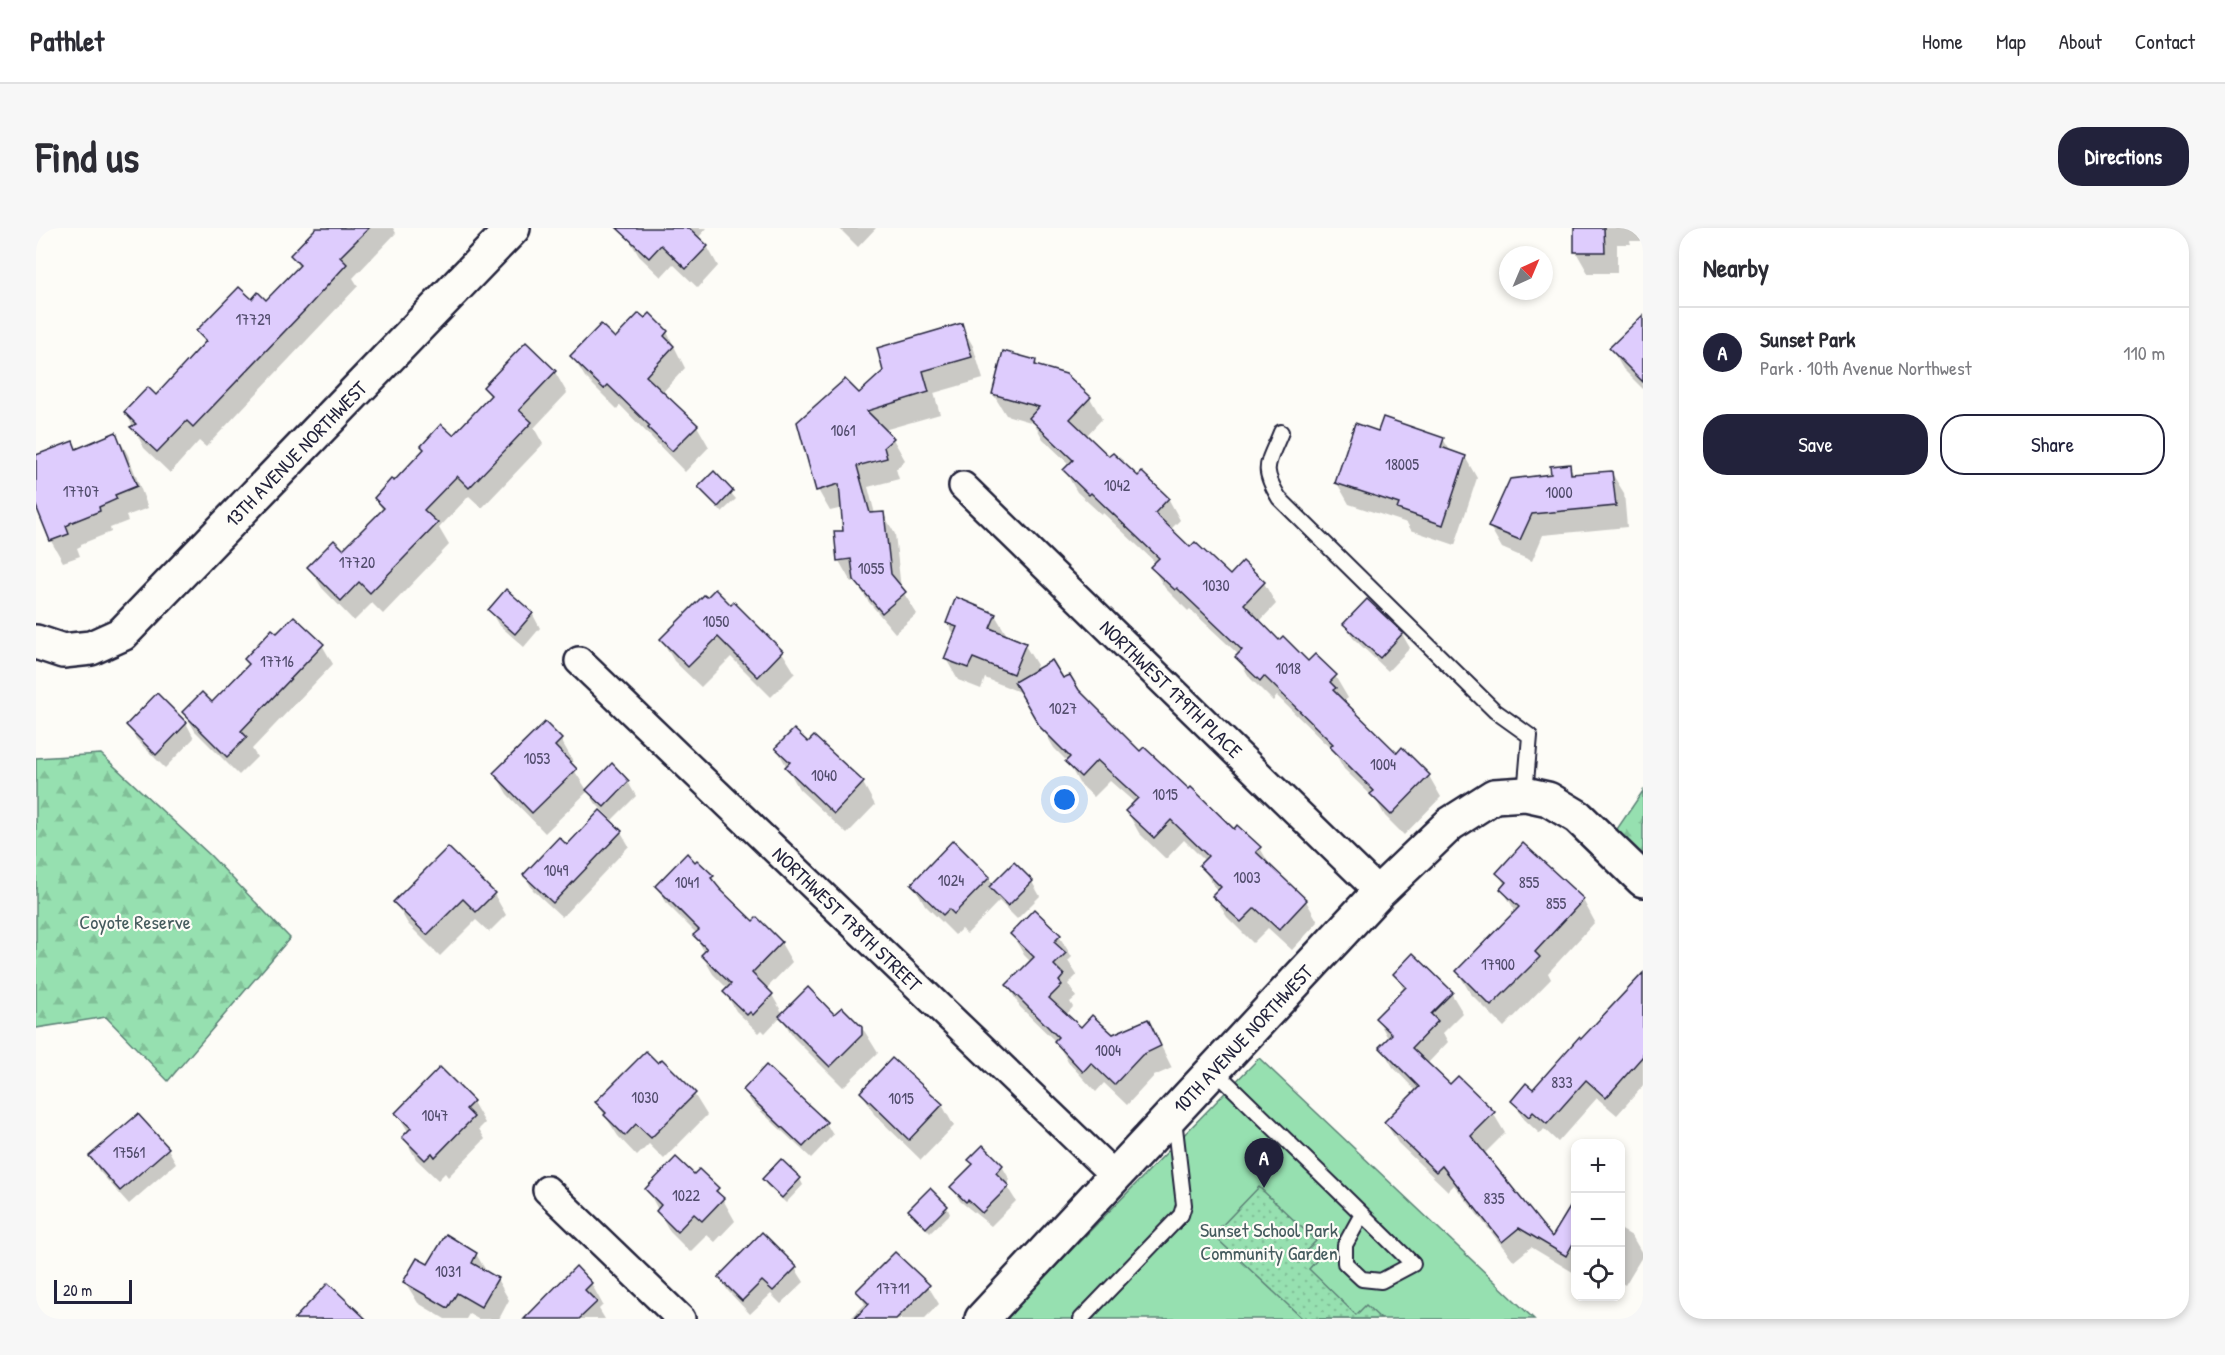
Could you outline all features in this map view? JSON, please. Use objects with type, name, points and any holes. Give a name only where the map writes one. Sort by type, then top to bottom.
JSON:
[{"type":"street","name":"13TH AVENUE NORTHWEST","points":[[49,647],[91,648],[122,634],[513,228]]},
{"type":"street","name":"NORTHWEST 179TH PLACE","points":[[963,486],[1379,892]]},
{"type":"street","name":"NORTHWEST 178TH STREET","points":[[579,662],[1116,1177]]},
{"type":"street","name":"10TH AVENUE NORTHWEST","points":[[982,1319],[1379,892],[1450,824],[1494,796],[1525,794],[1548,799],[1578,817],[1643,880]]},
{"type":"street","points":[[547,1190],[681,1319]]},
{"type":"lane","points":[[1281,432],[1266,469],[1270,483],[1280,498],[1495,711],[1530,736],[1525,794]]},
{"type":"lane","points":[[1214,1070],[1362,1214],[1413,1264],[1381,1281],[1362,1279],[1345,1263],[1345,1245],[1362,1214]]},
{"type":"lane","points":[[1082,1319],[1181,1215],[1184,1205],[1174,1114]]},
{"type":"green space","name":"Coyote Reserve","points":[[101,754],[210,855],[290,938],[168,1081],[106,1017],[36,1028],[36,758]]},
{"type":"green space","points":[[1643,791],[1643,856],[1615,832]]},
{"type":"green space","points":[[1259,1058],[1534,1319],[1004,1319]]},
{"type":"green space","name":"Sunset School Park Community Garden","points":[[1259,1187],[1316,1241],[1306,1251],[1316,1261],[1309,1269],[1356,1315],[1366,1305],[1381,1319],[1303,1319],[1213,1235]]},
{"type":"building","points":[[316,228],[369,228],[340,257],[347,264],[306,309],[193,427],[187,421],[157,452],[130,427],[136,424],[124,412],[148,387],[156,395],[206,341],[196,331],[239,287],[252,299],[258,292],[266,300],[300,265],[290,255]]},
{"type":"building","points":[[617,228],[689,228],[708,246],[686,269],[661,245],[649,258]]},
{"type":"building","points":[[1574,228],[1604,228],[1605,252],[1574,252]]},
{"type":"building","points":[[639,313],[645,318],[650,313],[668,331],[664,336],[674,346],[646,376],[698,425],[672,451],[608,385],[604,389],[570,356],[601,324],[615,338]]},
{"type":"building","points":[[1643,315],[1643,382],[1609,348]]},
{"type":"building","points":[[962,323],[972,357],[923,371],[929,392],[867,411],[894,438],[884,447],[887,458],[857,466],[870,513],[884,512],[891,574],[906,592],[882,613],[854,580],[851,559],[837,561],[834,531],[843,531],[839,484],[816,491],[797,422],[845,379],[859,393],[883,371],[877,348]]},
{"type":"building","points":[[526,342],[556,371],[519,410],[532,422],[469,488],[457,476],[424,510],[438,523],[370,593],[359,582],[341,601],[307,567],[334,540],[343,549],[384,508],[374,498],[391,479],[394,481],[424,449],[421,446],[441,424],[453,435],[491,395],[483,387]]},
{"type":"building","points":[[1003,351],[1036,360],[1035,365],[1066,374],[1091,397],[1070,419],[1109,456],[1113,453],[1138,476],[1142,472],[1169,498],[1155,513],[1190,547],[1195,542],[1230,575],[1243,561],[1265,582],[1244,604],[1279,640],[1283,636],[1308,661],[1315,654],[1337,675],[1330,682],[1336,688],[1333,690],[1397,753],[1402,747],[1430,775],[1391,815],[1370,794],[1374,791],[1330,747],[1333,744],[1264,676],[1260,681],[1235,657],[1242,650],[1177,588],[1175,590],[1150,567],[1159,558],[1091,493],[1089,495],[1063,470],[1073,460],[1029,418],[1039,407],[992,394]]},
{"type":"building","points":[[1383,417],[1444,438],[1441,447],[1466,456],[1443,525],[1397,509],[1399,504],[1335,483],[1355,423],[1378,431]]},
{"type":"building","points":[[116,432],[137,486],[115,495],[117,499],[99,507],[100,511],[70,523],[66,526],[69,534],[50,541],[36,506],[36,455],[73,441],[76,449]]},
{"type":"building","points":[[1570,464],[1571,474],[1612,471],[1616,506],[1532,514],[1520,540],[1488,527],[1510,479],[1551,474],[1550,466]]},
{"type":"building","points":[[714,471],[733,491],[718,507],[698,487]]},
{"type":"building","points":[[506,589],[533,613],[515,634],[488,610]]},
{"type":"building","points":[[715,589],[731,605],[734,602],[783,651],[758,677],[718,637],[688,667],[660,639],[704,595],[707,597]]},
{"type":"building","points":[[956,597],[996,614],[990,628],[1026,643],[1013,674],[973,658],[968,668],[944,659],[957,627],[946,623]]},
{"type":"building","points":[[1367,599],[1403,633],[1380,658],[1343,624]]},
{"type":"building","points":[[294,616],[324,644],[241,731],[247,737],[227,757],[182,712],[202,692],[212,702],[249,664],[244,659],[272,629],[277,633]]},
{"type":"building","points":[[1052,660],[1063,678],[1070,675],[1079,690],[1140,751],[1144,747],[1189,789],[1191,787],[1234,829],[1237,825],[1261,847],[1256,852],[1307,900],[1279,930],[1255,908],[1241,922],[1212,896],[1221,887],[1199,865],[1208,856],[1171,820],[1154,838],[1125,811],[1138,798],[1097,760],[1081,777],[1065,762],[1070,757],[1040,727],[1014,682]]},
{"type":"building","points":[[157,693],[187,723],[156,755],[126,725]]},
{"type":"building","points":[[545,722],[562,739],[555,746],[577,769],[532,813],[493,773]]},
{"type":"building","points":[[794,729],[808,742],[814,736],[864,782],[834,814],[785,767],[790,762],[775,748]]},
{"type":"building","points":[[612,763],[629,781],[604,807],[586,790]]},
{"type":"building","points":[[600,810],[622,831],[553,903],[523,875],[559,837],[567,845]]},
{"type":"building","points":[[953,840],[990,877],[954,914],[949,909],[943,915],[911,884]]},
{"type":"building","points":[[1523,843],[1584,899],[1535,952],[1540,957],[1491,1006],[1456,971],[1519,907],[1500,889],[1506,882],[1496,873]]},
{"type":"building","points":[[448,847],[495,893],[476,912],[463,899],[427,935],[393,902]]},
{"type":"building","points":[[687,853],[714,876],[711,878],[720,889],[753,921],[757,917],[782,942],[752,973],[773,994],[753,1015],[750,1012],[747,1015],[723,992],[731,984],[701,955],[707,949],[693,935],[699,930],[655,886]]},
{"type":"building","points":[[1014,862],[1033,881],[1008,906],[989,887]]},
{"type":"building","points":[[1034,909],[1061,935],[1054,942],[1066,953],[1054,965],[1064,975],[1059,981],[1062,985],[1049,998],[1081,1027],[1092,1015],[1113,1034],[1148,1019],[1161,1046],[1142,1055],[1114,1085],[1091,1063],[1083,1072],[1054,1041],[1058,1037],[1006,985],[1034,957],[1010,934]]},
{"type":"building","points":[[1413,953],[1453,992],[1431,1014],[1438,1021],[1412,1048],[1450,1084],[1458,1076],[1495,1112],[1471,1136],[1552,1237],[1571,1206],[1571,1247],[1566,1256],[1519,1228],[1502,1242],[1442,1166],[1436,1172],[1384,1122],[1419,1087],[1379,1047],[1392,1034],[1375,1018],[1406,987],[1393,974]]},
{"type":"building","points":[[1643,973],[1643,1056],[1606,1098],[1586,1080],[1547,1124],[1533,1112],[1529,1117],[1511,1101],[1526,1083],[1533,1089],[1579,1037],[1581,1039]]},
{"type":"building","points":[[808,987],[834,1014],[842,1007],[862,1027],[862,1035],[830,1067],[779,1016]]},
{"type":"building","points":[[646,1051],[658,1063],[662,1059],[696,1093],[651,1138],[636,1124],[625,1136],[604,1115],[606,1113],[595,1102]]},
{"type":"building","points":[[892,1058],[943,1104],[909,1140],[860,1092]]},
{"type":"building","points":[[766,1065],[827,1122],[803,1147],[743,1090]]},
{"type":"building","points":[[440,1067],[474,1101],[466,1109],[474,1117],[435,1157],[432,1153],[425,1160],[402,1137],[411,1128],[395,1113]]},
{"type":"building","points":[[138,1114],[169,1148],[120,1191],[89,1156]]},
{"type":"building","points":[[983,1145],[1003,1165],[996,1173],[1009,1186],[982,1213],[950,1187],[973,1164],[968,1160]]},
{"type":"building","points":[[676,1157],[694,1174],[699,1169],[719,1188],[716,1191],[724,1198],[702,1221],[694,1214],[677,1232],[656,1211],[661,1205],[645,1189]]},
{"type":"building","points":[[781,1159],[801,1178],[782,1198],[762,1179]]},
{"type":"building","points":[[930,1188],[948,1206],[926,1228],[908,1210]]},
{"type":"building","points":[[762,1232],[797,1267],[773,1291],[762,1281],[742,1301],[718,1277]]},
{"type":"building","points":[[446,1234],[477,1253],[472,1263],[498,1278],[481,1307],[457,1293],[448,1308],[403,1282],[417,1258],[428,1264]]},
{"type":"building","points":[[895,1252],[930,1285],[896,1319],[854,1319],[869,1304],[856,1291]]},
{"type":"building","points":[[576,1266],[592,1283],[585,1290],[597,1302],[579,1319],[524,1319]]},
{"type":"building","points":[[328,1283],[366,1319],[294,1319]]},
{"type":"place","name":"Sunset Park","points":[[1264,1188]]}]
